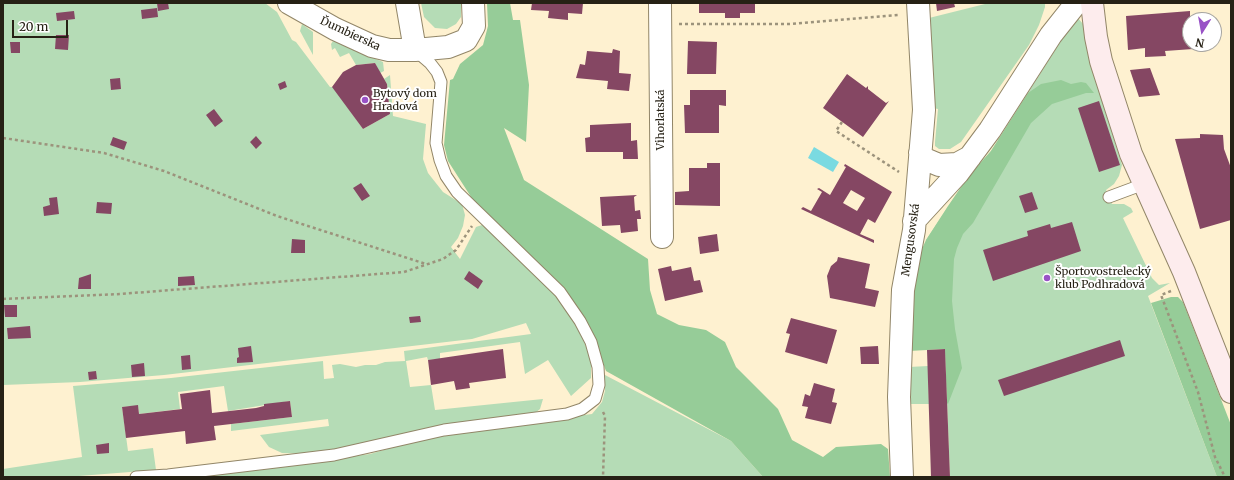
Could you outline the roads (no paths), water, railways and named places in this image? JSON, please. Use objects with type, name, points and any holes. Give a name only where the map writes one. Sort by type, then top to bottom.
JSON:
[{"type":"street","name":"Ďumbierska","points":[[289,3],[335,29],[372,46],[389,50],[415,50],[448,47],[466,40],[474,26],[473,3]]},
{"type":"street","points":[[407,3],[415,50]]},
{"type":"street","points":[[914,221],[958,173],[970,157],[1051,35],[1076,4],[1101,61],[1131,154],[1184,272],[1231,392]]},
{"type":"street","name":"Mengusovská","points":[[902,477],[899,397],[903,290],[914,221],[924,110],[918,8]]},
{"type":"street","name":"Vihorlatská","points":[[660,13],[662,237]]},
{"type":"street","points":[[920,153],[925,159],[939,165],[957,164],[970,157]]},
{"type":"lane","points":[[136,477],[168,475],[334,455],[444,430],[568,414],[582,409],[595,399],[598,385],[598,367],[591,342],[580,321],[560,292],[457,192],[446,176],[436,143],[441,82],[437,72],[430,63],[415,50]]},
{"type":"lane","points":[[1109,198],[1144,184]]},
{"type":"water","points":[[814,147],[839,162],[833,172],[808,158]]},
{"type":"place","name":"Bytový dom Hradová","points":[[365,100]]},
{"type":"place","name":"Športovostrelecký klub Podhradová","points":[[1047,278]]}]
